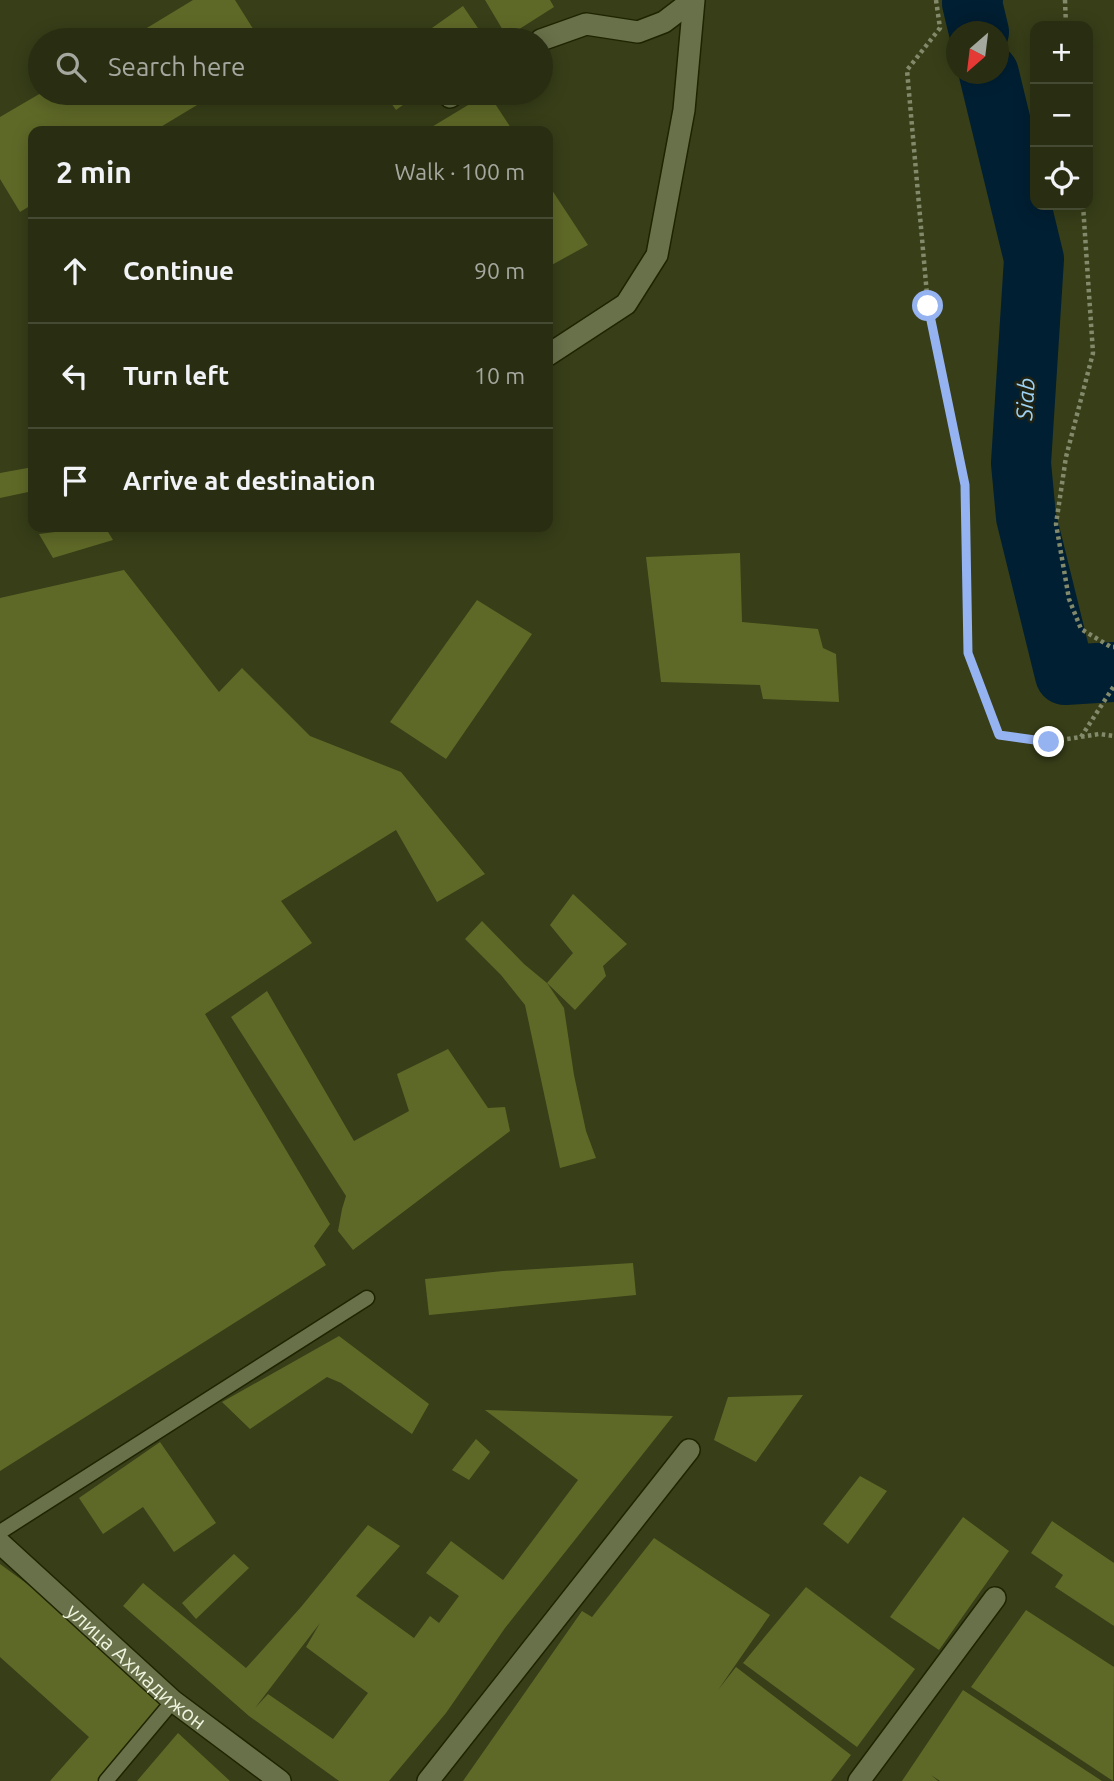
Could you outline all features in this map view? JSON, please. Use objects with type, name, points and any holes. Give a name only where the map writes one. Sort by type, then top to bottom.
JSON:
[{"type":"street","points":[[553,36],[586,24],[638,32],[664,22],[693,0]]},
{"type":"street","points":[[553,352],[626,304],[657,255],[684,110],[693,0]]},
{"type":"street","points":[[428,1781],[689,1450]]},
{"type":"street","name":"улица Ахмадижон","points":[[0,1543],[173,1702],[280,1781]]},
{"type":"street","points":[[859,1781],[995,1598]]},
{"type":"lane","points":[[0,1532],[367,1298]]},
{"type":"lane","points":[[106,1781],[173,1702]]},
{"type":"path","points":[[936,0],[940,28],[907,70],[928,306],[965,485],[968,653],[999,735],[1049,742],[1099,734],[1114,736]]},
{"type":"path","points":[[1065,0],[1066,21]]},
{"type":"path","points":[[1083,210],[1093,353],[1066,457],[1056,524],[1069,600],[1081,629],[1114,647]]},
{"type":"path","points":[[1081,737],[1114,686]]},
{"type":"building","points":[[193,0],[235,0],[252,28],[147,28]]},
{"type":"building","points":[[485,0],[550,0],[554,7],[521,28],[502,28]]},
{"type":"building","points":[[463,6],[478,28],[432,28]]},
{"type":"building","points":[[28,101],[28,105],[197,105],[162,126],[28,126],[28,207],[20,212],[0,179],[0,117]]},
{"type":"building","points":[[468,105],[496,105],[510,126],[433,126]]},
{"type":"building","points":[[553,192],[588,245],[553,264]]},
{"type":"building","points":[[28,468],[28,492],[0,498],[0,473]]},
{"type":"building","points":[[108,532],[113,540],[53,558],[39,534]]},
{"type":"building","points":[[740,553],[742,622],[818,629],[823,648],[836,654],[839,702],[763,699],[760,685],[661,682],[646,557]]},
{"type":"building","points":[[124,570],[219,692],[242,668],[310,736],[401,772],[485,874],[437,902],[396,830],[281,901],[312,943],[205,1014],[330,1224],[314,1246],[326,1265],[0,1471],[0,598]]},
{"type":"building","points":[[477,600],[532,634],[446,759],[390,722]]},
{"type":"building","points":[[573,894],[627,944],[603,966],[606,976],[575,1010],[547,983],[573,953],[550,925]]},
{"type":"building","points":[[482,921],[524,964],[547,983],[564,1008],[574,1075],[586,1131],[596,1158],[560,1168],[525,1005],[501,975],[465,939]]},
{"type":"building","points":[[267,991],[354,1141],[409,1111],[397,1074],[448,1049],[488,1108],[505,1107],[510,1131],[353,1250],[338,1231],[346,1196],[231,1017]]},
{"type":"building","points":[[633,1263],[636,1295],[429,1315],[425,1279]]},
{"type":"building","points":[[339,1336],[429,1404],[412,1434],[341,1383],[327,1377],[250,1429],[222,1402]]},
{"type":"building","points":[[803,1395],[756,1462],[714,1440],[728,1397]]},
{"type":"building","points":[[485,1410],[673,1416],[505,1628],[446,1713],[389,1781],[339,1781],[249,1716],[123,1606],[143,1583],[246,1668],[301,1607],[368,1525],[400,1546],[356,1596],[414,1638],[430,1616],[439,1623],[459,1596],[426,1573],[451,1541],[503,1580],[578,1480]],"holes":[[[320,1623],[306,1647],[368,1693],[333,1739],[268,1694],[255,1708]]]},
{"type":"building","points":[[476,1439],[490,1452],[469,1480],[452,1470]]},
{"type":"building","points":[[160,1442],[216,1523],[174,1552],[143,1507],[103,1534],[79,1498]]},
{"type":"building","points":[[860,1476],[887,1491],[848,1544],[823,1524]]},
{"type":"building","points":[[963,1517],[1009,1551],[939,1650],[890,1617]]},
{"type":"building","points":[[1052,1521],[1114,1563],[1114,1626],[1055,1587],[1063,1575],[1031,1553]]},
{"type":"building","points":[[654,1538],[770,1615],[718,1690],[736,1667],[851,1755],[831,1781],[463,1781],[582,1611],[592,1617]]},
{"type":"building","points":[[234,1554],[249,1568],[196,1619],[182,1603]]},
{"type":"building","points":[[0,1564],[41,1594],[167,1703],[100,1781],[50,1781],[89,1737],[0,1657]]},
{"type":"building","points":[[806,1587],[915,1669],[857,1747],[743,1663]]},
{"type":"building","points":[[1026,1610],[1114,1667],[1113,1781],[971,1687]]},
{"type":"building","points":[[963,1690],[1102,1781],[940,1781],[931,1775],[938,1781],[902,1781]]},
{"type":"building","points":[[178,1733],[230,1781],[137,1781]]},
{"type":"waterway","name":"Siab","points":[[973,0],[976,21]]},
{"type":"waterway","name":"Siab","points":[[991,84],[1034,259],[1021,463],[1026,517],[1065,675],[1114,672]]},
{"type":"route","points":[[928,306],[965,485],[968,653],[999,735],[1049,742]]}]
